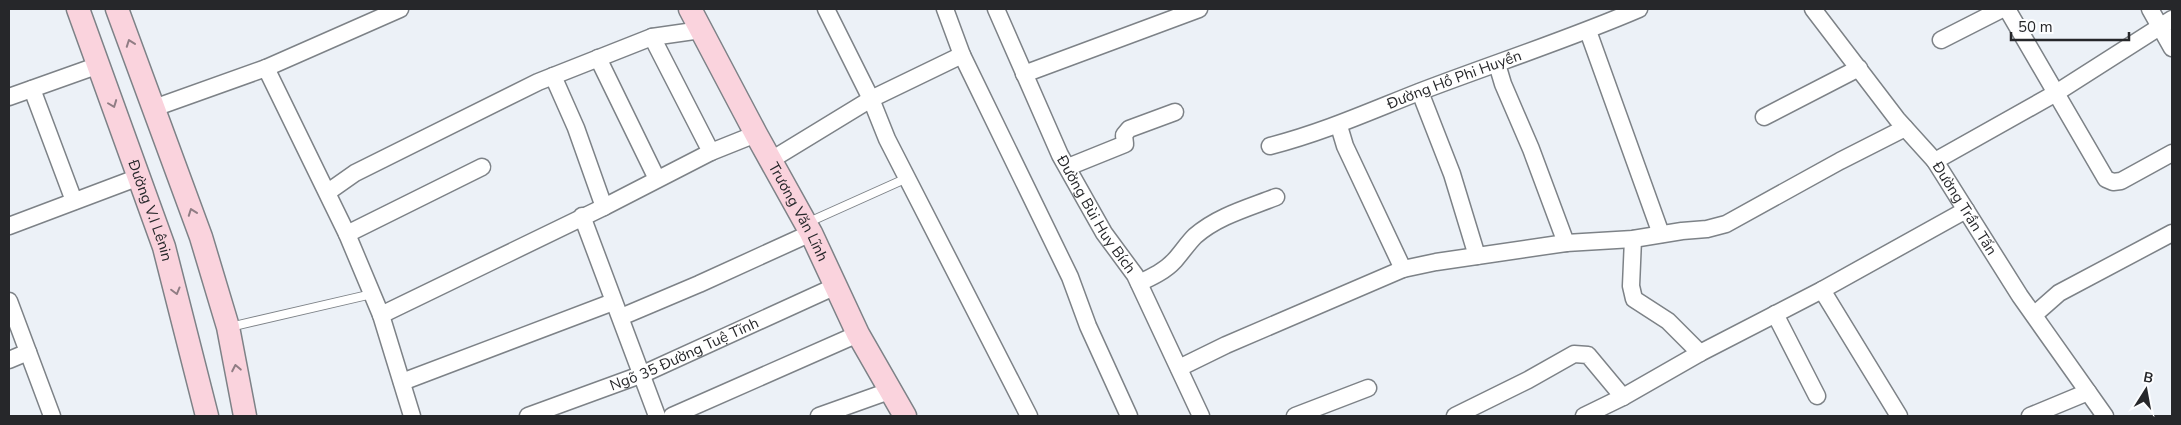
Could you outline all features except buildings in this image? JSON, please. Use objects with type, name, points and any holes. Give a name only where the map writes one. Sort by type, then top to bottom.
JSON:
[{"type":"main road","name":"Đường V.I Lênin","points":[[78,9],[164,247],[207,416]]},
{"type":"main road","points":[[117,9],[201,237],[228,328],[246,416]]},
{"type":"main road","name":"Trương Văn Lĩnh","points":[[690,9],[756,134],[809,228],[858,334],[892,390],[905,416]]},
{"type":"street","points":[[154,108],[266,68],[400,9]]},
{"type":"street","points":[[826,9],[871,99],[887,139],[1029,416]]},
{"type":"street","points":[[945,9],[962,55],[1070,277],[1088,326],[1128,416]]},
{"type":"street","name":"Đường Bùi Huy Bích","points":[[996,9],[1060,155],[1092,214],[1139,283],[1200,416]]},
{"type":"street","points":[[1024,74],[1199,9]]},
{"type":"street","name":"Đường Hồ Phi Huyền","points":[[1270,146],[1339,126],[1420,92],[1588,31],[1639,9]]},
{"type":"street","name":"Đường Trần Tấn","points":[[1813,9],[1905,128],[1936,161],[2034,315],[2105,416]]},
{"type":"street","points":[[1941,40],[2002,9]]},
{"type":"street","points":[[2006,9],[2108,181],[2116,183],[2122,181],[2172,153]]},
{"type":"street","points":[[2150,9],[2166,22],[2172,48]]},
{"type":"street","points":[[1936,161],[2056,93],[2166,22]]},
{"type":"street","points":[[328,192],[355,173],[471,114],[553,76],[652,37],[701,30]]},
{"type":"street","points":[[1588,31],[1661,234]]},
{"type":"street","points":[[652,37],[711,152]]},
{"type":"street","points":[[771,160],[871,99],[962,55]]},
{"type":"street","points":[[598,58],[657,179]]},
{"type":"street","points":[[1497,64],[1502,84],[1531,149],[1566,243]]},
{"type":"street","points":[[9,98],[99,65]]},
{"type":"street","points":[[266,68],[348,234],[381,315],[412,416]]},
{"type":"street","points":[[1764,117],[1859,68]]},
{"type":"street","points":[[553,76],[576,128],[604,207]]},
{"type":"street","points":[[32,89],[74,201]]},
{"type":"street","points":[[1420,92],[1452,174],[1477,256]]},
{"type":"street","points":[[1068,167],[1125,144],[1124,135],[1129,129],[1175,112]]},
{"type":"street","points":[[1339,126],[1345,146],[1403,269]]},
{"type":"street","points":[[1179,368],[1226,345],[1403,269],[1566,243],[1633,239],[1661,234],[1707,230],[1736,220],[1840,161],[1905,128]]},
{"type":"street","points":[[381,315],[604,207],[711,152],[756,134]]},
{"type":"street","points":[[348,234],[482,167]]},
{"type":"street","points":[[9,226],[139,177]]},
{"type":"street","points":[[1139,283],[1159,274],[1174,262],[1194,237],[1208,226],[1227,216],[1276,197]]},
{"type":"street","points":[[1584,416],[1623,397],[1700,352],[1822,290],[1966,210]]},
{"type":"street","points":[[582,216],[657,416]]},
{"type":"street","points":[[402,382],[617,309],[699,284],[809,228]]},
{"type":"street","points":[[2034,315],[2059,293],[2172,233]]},
{"type":"street","points":[[1633,239],[1631,286],[1634,300],[1668,321],[1700,352]]},
{"type":"street","name":"Ngõ 35 Đường Tuệ Tĩnh","points":[[528,416],[642,374],[836,286]]},
{"type":"street","points":[[1822,290],[1899,416]]},
{"type":"street","points":[[9,301],[52,416]]},
{"type":"street","points":[[1775,314],[1817,396]]},
{"type":"street","points":[[672,416],[858,334]]},
{"type":"street","points":[[9,360],[28,352]]},
{"type":"street","points":[[1455,416],[1528,380],[1574,354],[1588,355],[1623,397]]},
{"type":"street","points":[[1295,416],[1368,388]]},
{"type":"street","points":[[819,416],[892,390]]},
{"type":"street","points":[[2030,416],[2088,392]]},
{"type":"lane","points":[[809,228],[907,178]]},
{"type":"lane","points":[[228,328],[372,294]]}]
